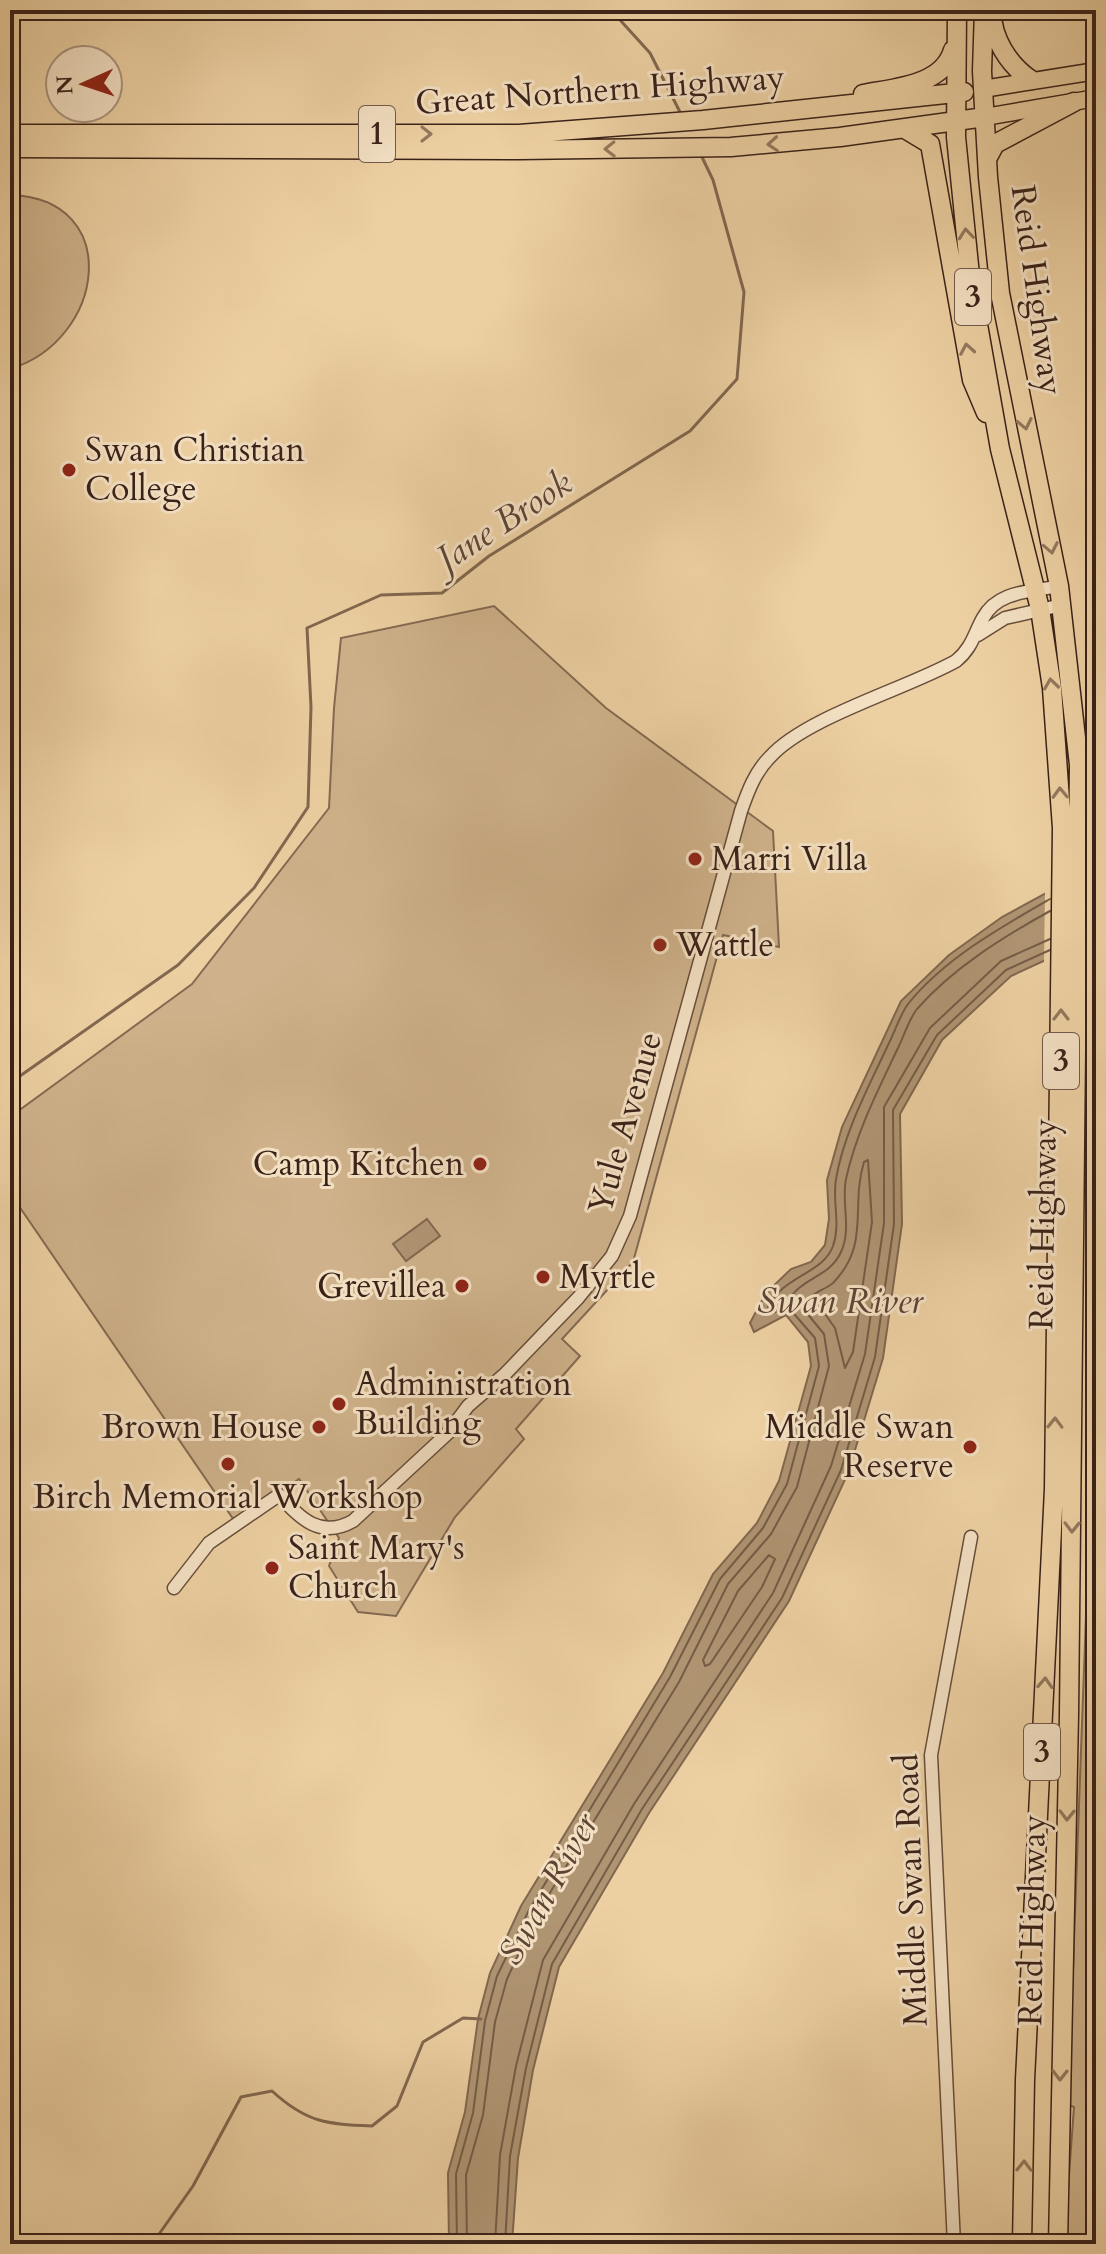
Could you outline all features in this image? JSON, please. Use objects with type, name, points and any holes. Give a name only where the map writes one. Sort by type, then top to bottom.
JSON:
[{"type":"highway","name":"3","points":[[956,121],[957,10]]},
{"type":"highway","name":"3","points":[[984,10],[985,117]]},
{"type":"highway","points":[[992,10],[991,20],[1003,51],[1031,80]]},
{"type":"highway","points":[[789,110],[922,81],[944,68],[956,36]]},
{"type":"highway","name":"Great Northern Highway","points":[[10,134],[519,134],[684,122],[983,89]]},
{"type":"highway","points":[[987,159],[995,144],[1074,102]]},
{"type":"highway","name":"Great Northern Highway","points":[[10,148],[697,147],[786,143],[985,117]]},
{"type":"highway","name":"Reid Highway","points":[[985,117],[1008,345],[1059,586],[1079,765],[1070,857],[1058,2244]]},
{"type":"highway","name":"Reid Highway","points":[[956,121],[971,285],[1000,449],[1038,600],[1070,857]]},
{"type":"highway","points":[[905,129],[930,144],[972,380],[1000,449]]},
{"type":"highway","name":"Reid Highway","points":[[1022,2244],[1025,2080],[1067,1257]]},
{"type":"main road","name":"Great Northern Highway","points":[[983,89],[1096,71]]},
{"type":"main road","name":"Great Northern Highway","points":[[985,117],[1096,98]]},
{"type":"street","name":"Yule Avenue","points":[[174,1588],[209,1543],[279,1495],[315,1527],[331,1530],[353,1521],[448,1433],[468,1406],[505,1374],[606,1265],[630,1216],[741,811],[753,780],[771,755],[795,736],[952,663],[978,635],[1059,586]]},
{"type":"street","name":"Yule Avenue","points":[[978,635],[984,615],[997,603],[1023,591],[1038,600],[1062,605]]},
{"type":"street","name":"Middle Swan Road","points":[[954,2244],[931,1755],[971,1537]]},
{"type":"shaded area","points":[[10,195],[47,202],[72,219],[85,244],[89,272],[82,302],[67,330],[42,353],[10,369]]},
{"type":"shaded area","points":[[494,606],[606,708],[773,831],[779,947],[723,935],[633,1262],[562,1339],[580,1356],[516,1429],[524,1439],[455,1517],[396,1616],[358,1612],[329,1566],[339,1538],[299,1479],[236,1523],[10,1193],[10,1117],[192,984],[329,808],[341,638]]},
{"type":"shaded area","points":[[1096,937],[1096,2244],[1064,2244],[1074,2107],[1068,2105],[1087,1588],[1092,939]]},
{"type":"water","name":"Swan River","points":[[1096,866],[1096,937],[1011,976],[942,1040],[900,1114],[902,1224],[883,1358],[848,1473],[789,1601],[649,1813],[559,1967],[533,2070],[518,2158],[512,2244],[449,2244],[448,2173],[465,2112],[478,2019],[490,1973],[521,1906],[663,1673],[713,1574],[757,1523],[779,1481],[811,1366],[808,1342],[786,1315],[754,1332],[750,1323],[766,1293],[791,1269],[811,1262],[825,1245],[829,1219],[827,1180],[842,1127],[901,1001],[949,955],[1002,917]]},
{"type":"water","points":[[427,1219],[440,1236],[406,1261],[393,1244]]},
{"type":"pier","points":[[1088,864],[1087,945],[1044,965],[1045,888]]},
{"type":"waterway","name":"Jane Brook","points":[[611,10],[650,53],[682,116]]},
{"type":"waterway","name":"Jane Brook","points":[[10,1083],[178,965],[254,888],[308,807],[311,707],[307,628],[381,595],[442,593],[489,556],[690,431],[737,379],[744,292],[713,180],[701,155]]},
{"type":"waterway","name":"Jane Brook","points":[[152,2244],[193,2186],[241,2097],[272,2091],[296,2110],[318,2120],[372,2126],[397,2106],[423,2042],[463,2018],[481,2019]]},
{"type":"place","name":"Swan Christian College","points":[[69,470]]},
{"type":"place","name":"Marri Villa","points":[[695,859]]},
{"type":"place","name":"Wattle","points":[[660,945]]},
{"type":"place","name":"Camp Kitchen","points":[[480,1164]]},
{"type":"place","name":"Myrtle","points":[[543,1277]]},
{"type":"place","name":"Grevillea","points":[[462,1286]]},
{"type":"place","name":"Administration Building","points":[[339,1404]]},
{"type":"place","name":"Brown House","points":[[319,1427]]},
{"type":"place","name":"Middle Swan Reserve","points":[[970,1447]]},
{"type":"place","name":"Birch Memorial Workshop","points":[[228,1464]]},
{"type":"place","name":"Saint Mary's Church","points":[[272,1568]]}]
